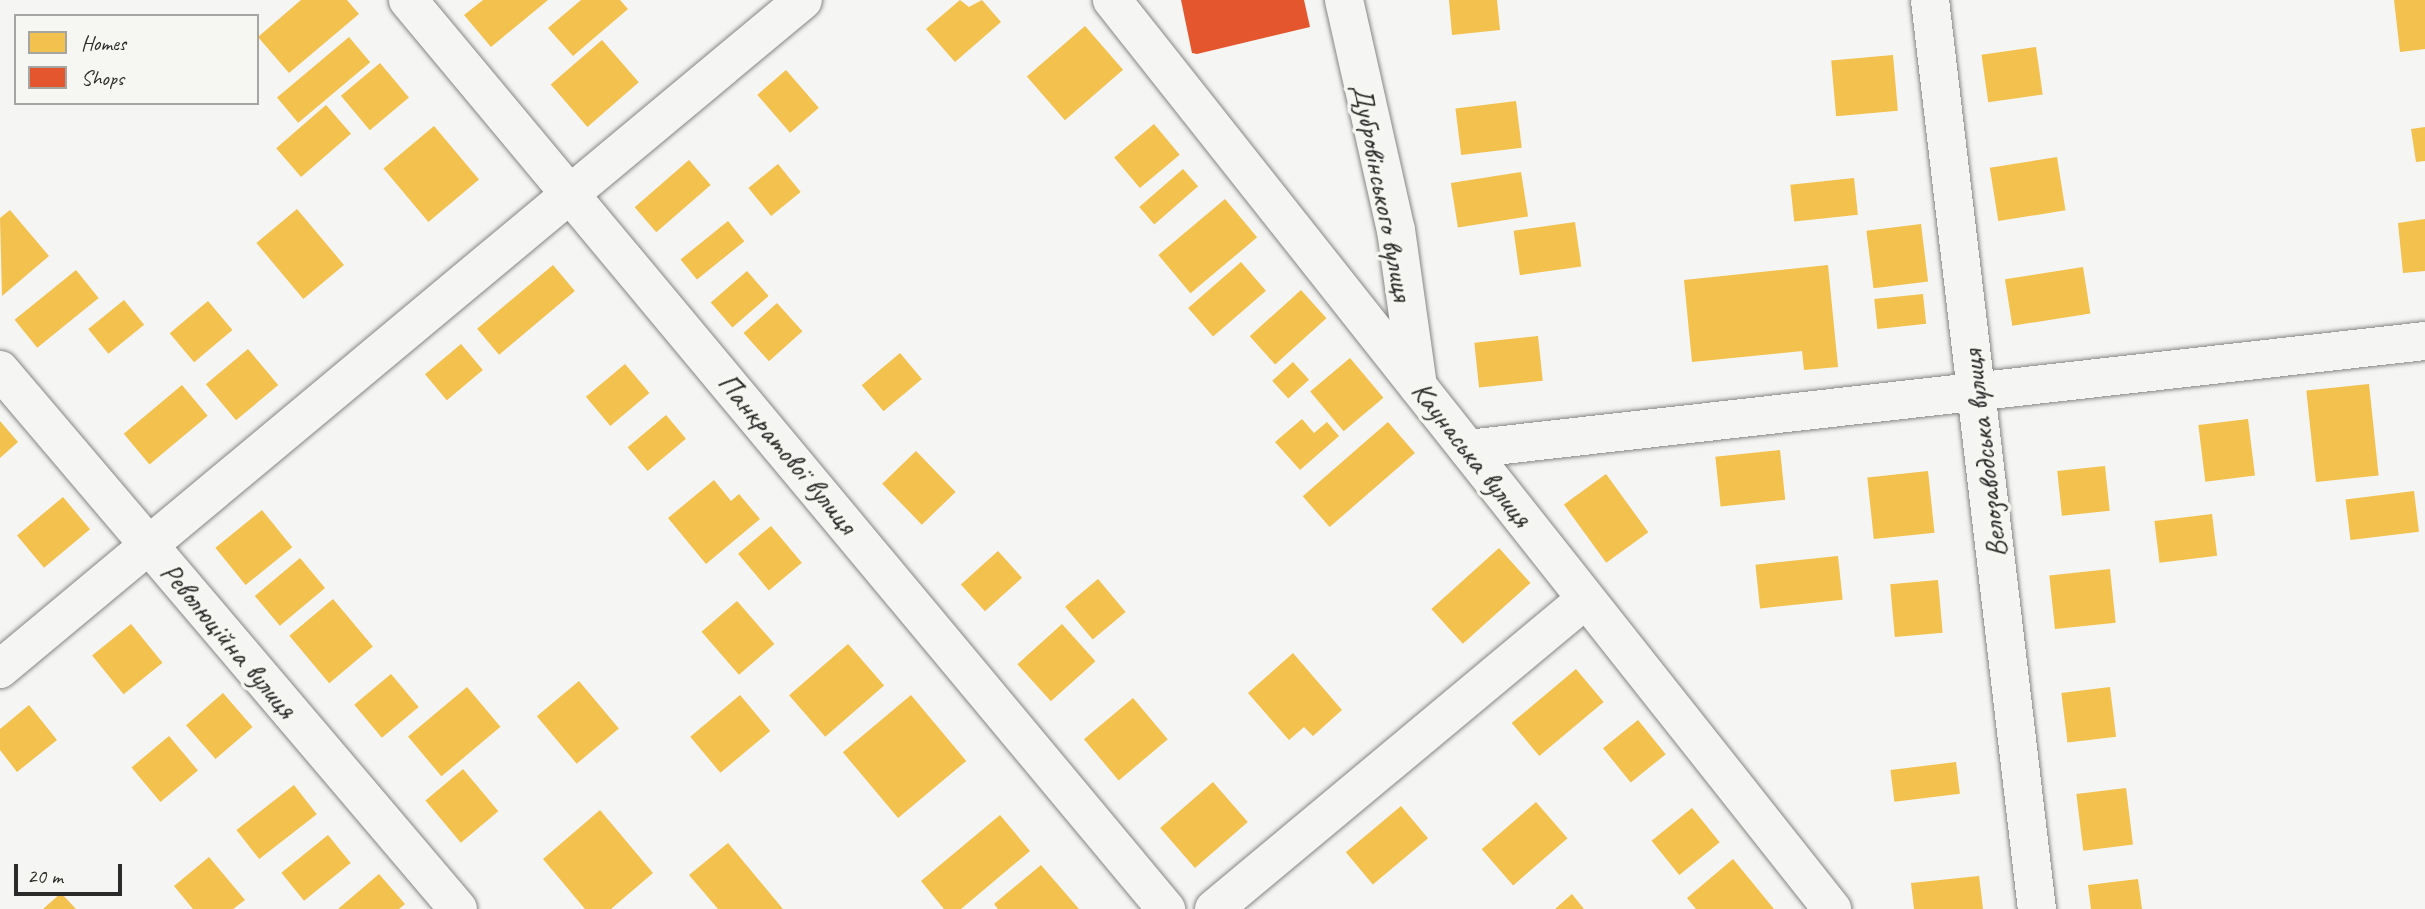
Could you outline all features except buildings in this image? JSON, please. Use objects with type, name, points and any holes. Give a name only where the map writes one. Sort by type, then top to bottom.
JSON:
[{"type":"street","name":"Панкратової вулиця","points":[[408,0],[572,192],[1166,909]]},
{"type":"street","points":[[0,669],[803,0]]},
{"type":"street","name":"Каунаська вулиця","points":[[1112,0],[1832,909]]},
{"type":"street","name":"Дубровінського вулиця","points":[[1344,0],[1396,230],[1418,386]]},
{"type":"street","name":"Велозаводська вулиця","points":[[1930,0],[2037,909]]},
{"type":"street","points":[[1468,449],[1976,388],[2425,341]]},
{"type":"street","name":"Революційна вулиця","points":[[0,370],[458,909]]},
{"type":"street","points":[[1214,909],[1586,599]]}]
